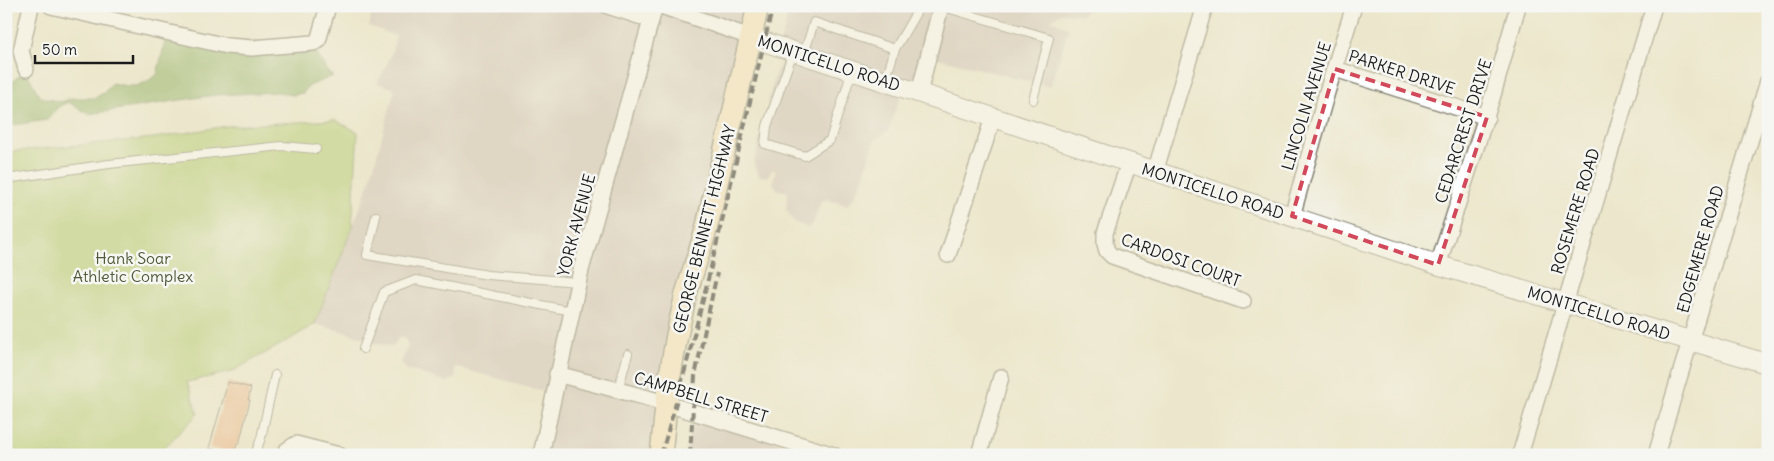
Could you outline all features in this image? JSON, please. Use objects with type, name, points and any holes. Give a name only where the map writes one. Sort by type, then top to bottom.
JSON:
[{"type":"main road","name":"GEORGE BENNETT HIGHWAY","points":[[661,455],[671,366],[682,310],[706,230],[758,6]]},
{"type":"street","points":[[26,69],[21,51],[31,6]]},
{"type":"street","points":[[51,6],[227,46],[252,48],[313,44],[318,41],[328,6]]},
{"type":"street","points":[[608,6],[653,13]]},
{"type":"street","name":"MONTICELLO ROAD","points":[[662,6],[750,37],[1438,265],[1768,364]]},
{"type":"street","points":[[919,93],[941,6]]},
{"type":"street","points":[[1155,172],[1205,6]]},
{"type":"street","name":"LINCOLN AVENUE","points":[[1292,216],[1354,6]]},
{"type":"street","name":"CEDARCREST DRIVE","points":[[1438,265],[1487,117],[1518,6]]},
{"type":"street","name":"ROSEMERE ROAD","points":[[1520,455],[1654,6]]},
{"type":"street","name":"YORK AVENUE","points":[[541,455],[578,282],[653,13]]},
{"type":"street","name":"PARKER DRIVE","points":[[1335,69],[1487,117]]},
{"type":"street","name":"EDGEMERE ROAD","points":[[1656,455],[1768,81]]},
{"type":"street","points":[[948,255],[993,118]]},
{"type":"street","name":"CARDOSI COURT","points":[[1129,163],[1105,234],[1107,251],[1112,256],[1244,301]]},
{"type":"street","name":"CAMPBELL STREET","points":[[558,374],[666,404],[834,455]]},
{"type":"street","points":[[979,455],[1001,377]]},
{"type":"street","points":[[288,450],[296,444],[340,455]]},
{"type":"lane","points":[[885,82],[895,49],[920,6]]},
{"type":"lane","points":[[941,6],[1049,38],[1033,100]]},
{"type":"lane","points":[[852,71],[830,140],[805,156],[765,144],[768,126],[798,53],[814,22],[895,49]]},
{"type":"lane","points":[[6,179],[109,164],[282,146],[316,149]]},
{"type":"lane","points":[[376,216],[367,255],[488,275],[578,282]]},
{"type":"lane","points":[[363,349],[384,292],[416,280],[571,311]]},
{"type":"lane","points":[[618,390],[628,354]]},
{"type":"lane","points":[[255,455],[261,438],[275,375]]},
{"type":"highlighted area","points":[[1335,69],[1487,117],[1438,265],[1292,216]]},
{"type":"shaded area","points":[[373,6],[758,6],[650,455],[544,455],[555,395],[455,367],[456,378],[447,382],[406,369],[401,363],[408,346],[405,338],[399,337],[393,347],[315,324],[369,184],[395,89],[377,83],[390,58],[396,36],[369,26]]},
{"type":"shaded area","points":[[790,6],[1091,6],[1082,15],[1061,13],[1051,20],[1069,28],[1050,87],[933,57],[921,96],[902,92],[888,131],[875,139],[862,181],[852,200],[847,205],[828,199],[821,202],[813,224],[808,228],[794,222],[786,209],[788,192],[778,190],[773,183],[776,171],[773,169],[767,177],[759,176],[754,163],[775,74],[786,55],[779,48]]},
{"type":"shaded area","points":[[694,415],[818,455],[685,455]]},
{"type":"green space","points":[[166,38],[312,45],[329,74],[333,76],[309,86],[303,93],[293,95],[278,92],[214,95],[89,114],[68,102],[58,107],[47,120],[6,126],[7,94],[13,81],[19,76],[27,73],[40,97],[60,102],[72,98],[95,98],[105,92],[112,83],[136,86],[157,75]]},
{"type":"green space","name":"Hank Soar Athletic Complex","points":[[335,120],[358,132],[352,228],[315,324],[231,372],[187,382],[198,414],[157,455],[6,455],[6,152],[154,138],[227,126]]},
{"type":"building","points":[[228,382],[251,388],[248,400],[250,400],[239,444],[237,443],[234,455],[209,448]]},
{"type":"railway","points":[[661,455],[692,344],[773,6]]},
{"type":"railway","points":[[690,455],[695,376],[717,273]]}]
